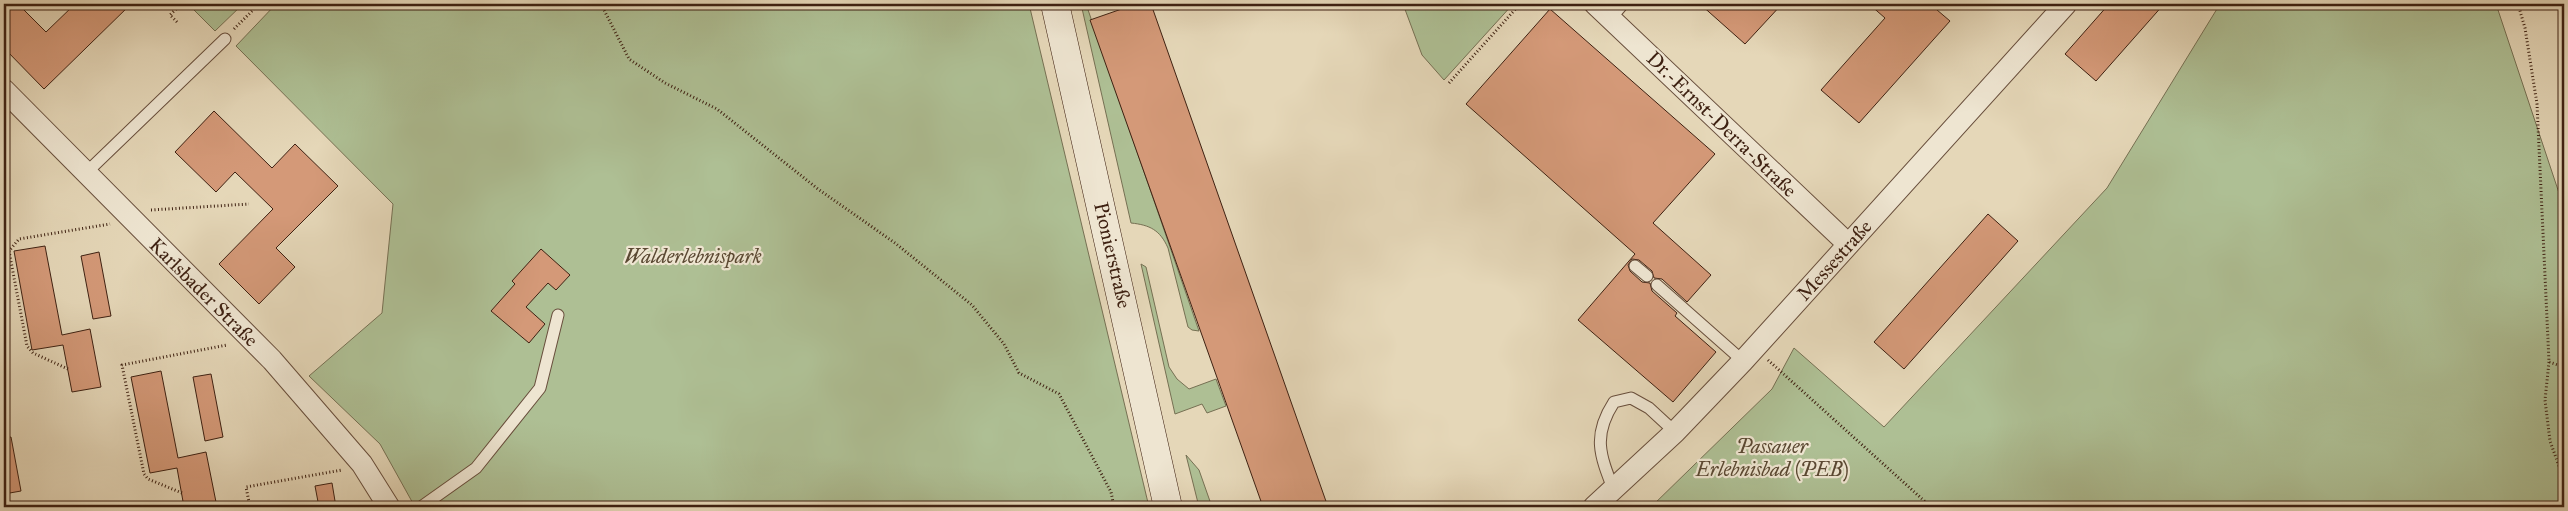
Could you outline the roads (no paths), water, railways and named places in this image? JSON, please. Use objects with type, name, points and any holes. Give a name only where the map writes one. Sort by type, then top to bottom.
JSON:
[{"type":"main road","name":"Pionierstraße","points":[[1055,4],[1168,507]]},
{"type":"street","name":"Dr.-Ernst-Derra-Straße","points":[[1595,4],[1617,11],[1848,244]]},
{"type":"street","name":"Messestraße","points":[[1594,507],[1614,491],[1675,432],[2066,4]]},
{"type":"street","name":"Karlsbader Straße","points":[[4,90],[86,173],[120,218],[272,360],[362,464],[389,507]]},
{"type":"lane","points":[[86,173],[225,38]]},
{"type":"lane","points":[[1636,266],[1647,276]]},
{"type":"lane","points":[[1657,285],[1748,354]]},
{"type":"lane","points":[[421,507],[476,468],[540,388],[558,315]]},
{"type":"lane","points":[[1614,491],[1604,465],[1599,438],[1605,415],[1614,402],[1631,398],[1649,408],[1675,432]]},
{"type":"park label","name":"Walderlebnispark","points":[[693,256]]},
{"type":"park label","name":"Passauer Erlebnisbad (PEB)","points":[[1772,458]]}]
